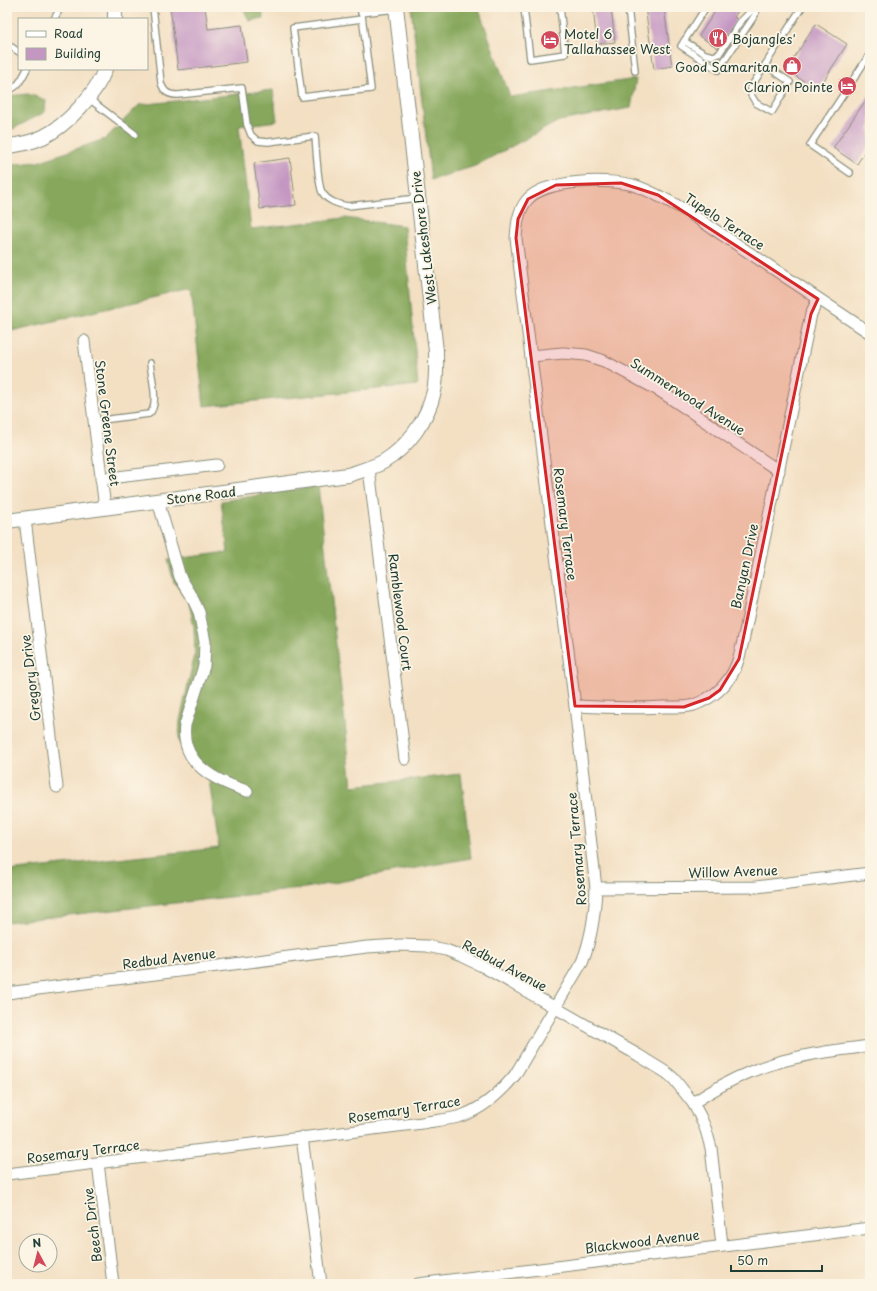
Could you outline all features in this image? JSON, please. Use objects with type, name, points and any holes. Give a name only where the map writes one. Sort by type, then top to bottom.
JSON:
[{"type":"street","points":[[115,7],[115,18]]},
{"type":"street","name":"West Lakeshore Drive","points":[[391,456],[410,438],[421,424],[434,391],[436,375],[436,351],[396,8]]},
{"type":"street","points":[[7,146],[31,142],[54,130],[87,100],[98,85],[106,70]]},
{"type":"street","name":"Tupelo Terrace","points":[[548,188],[556,185],[588,182],[622,183],[658,195],[685,210],[870,333]]},
{"type":"street","name":"Rosemary Terrace","points":[[7,1174],[454,1118],[477,1109],[506,1086],[515,1075],[582,962],[592,933],[596,908],[596,888],[575,706],[516,238],[518,219],[521,210],[528,199],[535,193],[548,188]]},
{"type":"street","name":"Banyan Drive","points":[[575,706],[650,708],[684,707],[694,705],[709,698],[720,690],[728,681],[739,659],[811,314],[818,299]]},
{"type":"street","name":"Stone Greene Street","points":[[84,341],[105,508]]},
{"type":"street","name":"Summerwood Avenue","points":[[531,356],[564,352],[586,355],[604,361],[660,391],[778,471]]},
{"type":"street","name":"Stone Road","points":[[7,521],[348,475],[368,469],[391,456]]},
{"type":"street","points":[[101,479],[217,465]]},
{"type":"street","name":"Ramblewood Court","points":[[368,469],[405,759]]},
{"type":"street","points":[[158,501],[180,577],[199,612],[204,642],[204,666],[185,725],[185,745],[200,767],[217,780],[247,791]]},
{"type":"street","name":"Gregory Drive","points":[[25,519],[57,787]]},
{"type":"street","name":"Willow Avenue","points":[[596,888],[756,887],[870,873]]},
{"type":"street","name":"Redbud Avenue","points":[[7,993],[367,947],[400,945],[427,946],[446,950],[484,967],[638,1055],[674,1079],[693,1102],[706,1130],[711,1148],[722,1245]]},
{"type":"street","points":[[693,1102],[750,1072],[788,1059],[821,1052],[870,1046]]},
{"type":"street","points":[[302,1138],[321,1284]]},
{"type":"street","name":"Beech Drive","points":[[98,1163],[113,1284]]},
{"type":"street","name":"Blackwood Avenue","points":[[418,1284],[722,1245],[870,1228]]},
{"type":"lane","points":[[55,18],[61,7]]},
{"type":"lane","points":[[153,7],[163,90],[169,94],[178,95],[242,88],[247,125],[251,135],[258,141],[268,142],[315,136],[321,192],[328,199],[338,205],[348,206],[418,198]]},
{"type":"lane","points":[[534,7],[524,8],[530,59],[565,54],[560,7]]},
{"type":"lane","points":[[628,7],[636,71]]},
{"type":"lane","points":[[706,7],[681,46],[718,70],[755,15],[757,7]]},
{"type":"lane","points":[[684,41],[705,54],[713,56],[720,54],[740,22],[757,7]]},
{"type":"lane","points":[[765,65],[790,82],[772,112],[756,103],[751,96],[751,87],[765,65],[802,7]]},
{"type":"lane","points":[[361,13],[371,88],[302,97],[293,28],[361,13],[396,8]]},
{"type":"lane","points":[[7,44],[18,51]]},
{"type":"lane","points":[[850,173],[810,145],[870,54]]},
{"type":"lane","points":[[7,90],[17,86],[26,70]]},
{"type":"lane","points":[[87,100],[135,134]]},
{"type":"lane","points":[[94,421],[149,414],[152,412],[155,402],[150,363]]},
{"type":"highlighted area","points":[[621,183],[658,195],[818,299],[811,314],[739,659],[720,690],[709,698],[684,707],[575,706],[516,238],[518,219],[528,199],[556,185]]},
{"type":"green space","points":[[243,7],[262,7],[263,18],[249,21]]},
{"type":"green space","points":[[411,7],[478,7],[510,97],[636,79],[631,108],[559,121],[475,166],[431,180]]},
{"type":"green space","points":[[273,90],[277,121],[239,126],[251,229],[345,218],[404,226],[418,385],[204,406],[191,289],[7,332],[7,165],[38,162],[105,139],[139,105]]},
{"type":"green space","points":[[28,94],[46,100],[45,112],[7,132],[7,96]]},
{"type":"green space","points":[[318,486],[352,786],[461,774],[471,858],[300,889],[7,922],[7,871],[219,848],[209,780],[188,762],[179,740],[180,721],[195,653],[194,626],[189,603],[174,582],[168,560],[228,552],[221,501]]},
{"type":"building","points":[[170,7],[205,7],[208,29],[242,25],[247,62],[178,70]]},
{"type":"building","points":[[593,7],[611,7],[615,42],[597,44]]},
{"type":"building","points":[[645,7],[664,7],[672,66],[654,69]]},
{"type":"building","points":[[718,7],[741,7],[734,17],[737,19],[718,48],[699,36]]},
{"type":"building","points":[[816,24],[847,44],[818,90],[786,70]]},
{"type":"building","points":[[870,94],[870,144],[857,164],[833,148]]},
{"type":"building","points":[[290,158],[296,205],[260,209],[254,163]]},
{"type":"place","name":"Bojangles'","points":[[718,38]]},
{"type":"place","name":"Motel 6 Tallahassee West","points":[[550,40]]},
{"type":"place","name":"Good Samaritan","points":[[792,66]]},
{"type":"place","name":"Clarion Pointe","points":[[847,86]]}]
